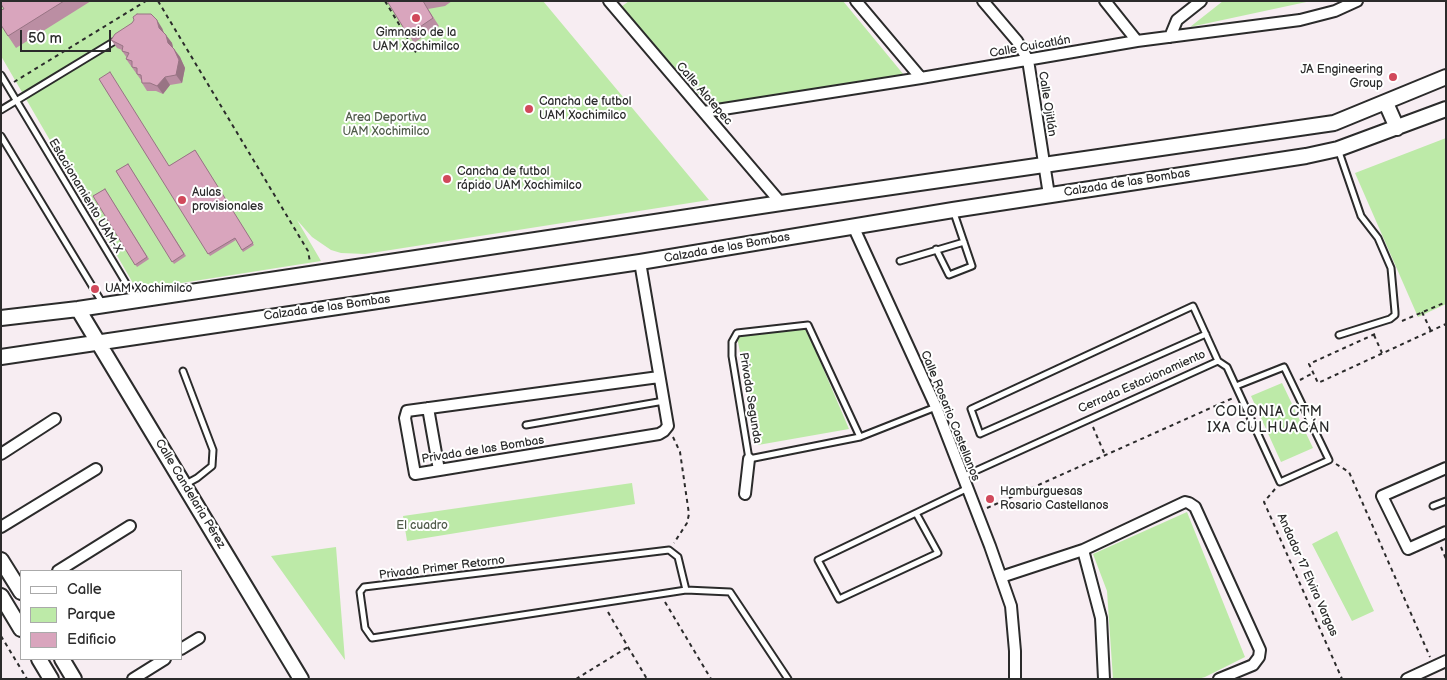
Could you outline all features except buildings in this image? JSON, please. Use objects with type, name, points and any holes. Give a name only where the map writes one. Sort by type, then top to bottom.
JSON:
[{"type":"main road","points":[[1,318],[78,310],[781,202],[1334,123],[1446,77]]},
{"type":"main road","points":[[1386,103],[1397,128]]},
{"type":"main road","name":"Calzada de las Bombas","points":[[1,357],[640,262],[952,210],[1306,156],[1338,149],[1446,109]]},
{"type":"main road","name":"Calle Candelaria Pérez","points":[[78,310],[301,679]]},
{"type":"main road","points":[[1,560],[20,590]]},
{"type":"main road","points":[[1,596],[20,627]]},
{"type":"main road","points":[[40,660],[51,679]]},
{"type":"main road","points":[[63,660],[74,679]]},
{"type":"street","points":[[856,1],[921,78]]},
{"type":"street","name":"Calle Ojitlán","points":[[983,1],[1017,41],[1028,60],[1049,195]]},
{"type":"street","points":[[1105,1],[1137,41]]},
{"type":"street","points":[[1170,37],[1177,20],[1201,1]]},
{"type":"street","name":"Calle Cuicatlán","points":[[704,112],[921,78],[1137,41],[1300,20],[1335,11],[1357,1]]},
{"type":"street","name":"Calle Alotepec","points":[[615,4],[781,202]]},
{"type":"street","name":"Calle Rosario Castellanos","points":[[853,226],[936,407],[1011,606],[1015,651],[1015,679]]},
{"type":"street","points":[[640,262],[668,426]]},
{"type":"street","name":"Privada de las Bombas","points":[[659,377],[407,411],[405,418],[413,468],[415,474],[660,434],[668,426]]},
{"type":"street","points":[[428,408],[439,470]]},
{"type":"street","points":[[1,454],[56,419]]},
{"type":"street","points":[[745,494],[749,459]]},
{"type":"street","points":[[1446,468],[1382,496],[1408,549],[1446,532]]},
{"type":"street","points":[[1,527],[96,469]]},
{"type":"street","points":[[1000,577],[1083,550],[1185,502],[1195,506],[1260,650],[1259,657],[1253,665],[1219,679]]},
{"type":"street","points":[[60,570],[130,526]]},
{"type":"street","points":[[1083,550],[1101,618],[1104,679]]},
{"type":"street","points":[[182,648],[199,638]]},
{"type":"street","points":[[133,679],[164,660]]},
{"type":"street","points":[[1407,679],[1445,662]]},
{"type":"lane","points":[[1,110],[125,34]]},
{"type":"lane","name":"Estacionamiento UAM-X","points":[[1,75],[136,301]]},
{"type":"lane","points":[[1,136],[104,306]]},
{"type":"lane","points":[[1338,149],[1361,216],[1378,238],[1391,268],[1395,312],[1395,315],[1390,319],[1339,335]]},
{"type":"lane","points":[[936,249],[949,275],[972,266],[952,210]]},
{"type":"lane","points":[[900,260],[964,242]]},
{"type":"lane","name":"Cerrada Estacionamiento","points":[[962,477],[1218,361],[1206,334],[1193,306],[971,409],[980,434],[1206,334]]},
{"type":"lane","name":"Privada Segunda","points":[[860,437],[808,325],[737,333],[732,342],[732,356],[749,459],[860,437],[936,407]]},
{"type":"lane","points":[[1218,361],[1227,367],[1280,482],[1329,460],[1284,367],[1236,386]]},
{"type":"lane","points":[[183,371],[213,450],[212,466],[198,478],[185,485]]},
{"type":"lane","points":[[526,424],[664,401]]},
{"type":"lane","points":[[916,513],[938,553],[839,599],[818,560],[966,488]]},
{"type":"lane","points":[[1433,506],[1446,501]]},
{"type":"lane","points":[[669,550],[678,557],[686,590]]},
{"type":"lane","name":"Privada Primer Retorno","points":[[669,550],[364,587],[360,592],[365,628],[372,638],[686,590],[730,592],[788,679]]},
{"type":"path","points":[[8,85],[146,1]]},
{"type":"path","points":[[158,1],[308,251],[312,274]]},
{"type":"path","points":[[385,1],[417,54]]},
{"type":"path","points":[[1398,323],[1446,302]]},
{"type":"path","points":[[1422,312],[1430,331]]},
{"type":"path","points":[[1382,331],[1308,364],[1318,383],[1446,324]]},
{"type":"path","points":[[1374,334],[1382,353]]},
{"type":"path","points":[[1292,383],[1313,373]]},
{"type":"path","points":[[976,513],[1240,395]]},
{"type":"path","points":[[1090,419],[1105,455]]},
{"type":"path","points":[[668,426],[680,452],[690,514],[687,524],[669,550]]},
{"type":"path","points":[[1329,460],[1349,472],[1434,666]]},
{"type":"path","name":"Andador 17 Elvira Vargas","points":[[1280,482],[1264,502],[1342,679]]},
{"type":"path","points":[[660,594],[711,679]]},
{"type":"path","points":[[603,602],[647,679]]},
{"type":"path","points":[[1,636],[27,679]]},
{"type":"path","points":[[576,679],[628,647]]},
{"type":"green space","name":"Area Deportiva UAM Xochimilco","points":[[1,1],[543,1],[709,200],[365,254],[341,253],[331,250],[312,237],[297,220],[321,261],[137,290],[1,56]]},
{"type":"green space","points":[[629,1],[843,1],[904,75],[709,106],[621,7]]},
{"type":"green space","points":[[1223,1],[1311,1],[1190,27]]},
{"type":"green space","points":[[1446,138],[1446,304],[1418,317],[1355,173]]},
{"type":"green space","points":[[806,328],[849,429],[758,445],[737,337]]},
{"type":"green space","points":[[1282,383],[1313,448],[1281,462],[1251,396]]},
{"type":"green space","name":"El cuadro","points":[[632,483],[635,504],[407,541],[403,516]]},
{"type":"green space","points":[[1187,512],[1245,657],[1198,679],[1113,679],[1107,591],[1093,554]]},
{"type":"green space","points":[[1337,531],[1374,611],[1352,621],[1312,544]]},
{"type":"green space","points":[[336,547],[345,660],[271,556]]},
{"type":"place","name":"Gimnasio de la UAM Xochimilco","points":[[416,18]]},
{"type":"place","name":"JA Engineering Group","points":[[1393,77]]},
{"type":"place","name":"Cancha de futbol UAM Xochimilco","points":[[529,109]]},
{"type":"place","name":"Cancha de futbol rápido UAM Xochimilco","points":[[447,179]]},
{"type":"place","name":"Aulas provisionales","points":[[182,200]]},
{"type":"place","name":"UAM Xochimilco","points":[[95,289]]},
{"type":"place","name":"Hamburguesas Rosario Castellanos","points":[[990,499]]},
{"type":"district","name":"COLONIA CTM IXA CULHUACÁN","points":[[1269,420]]}]
